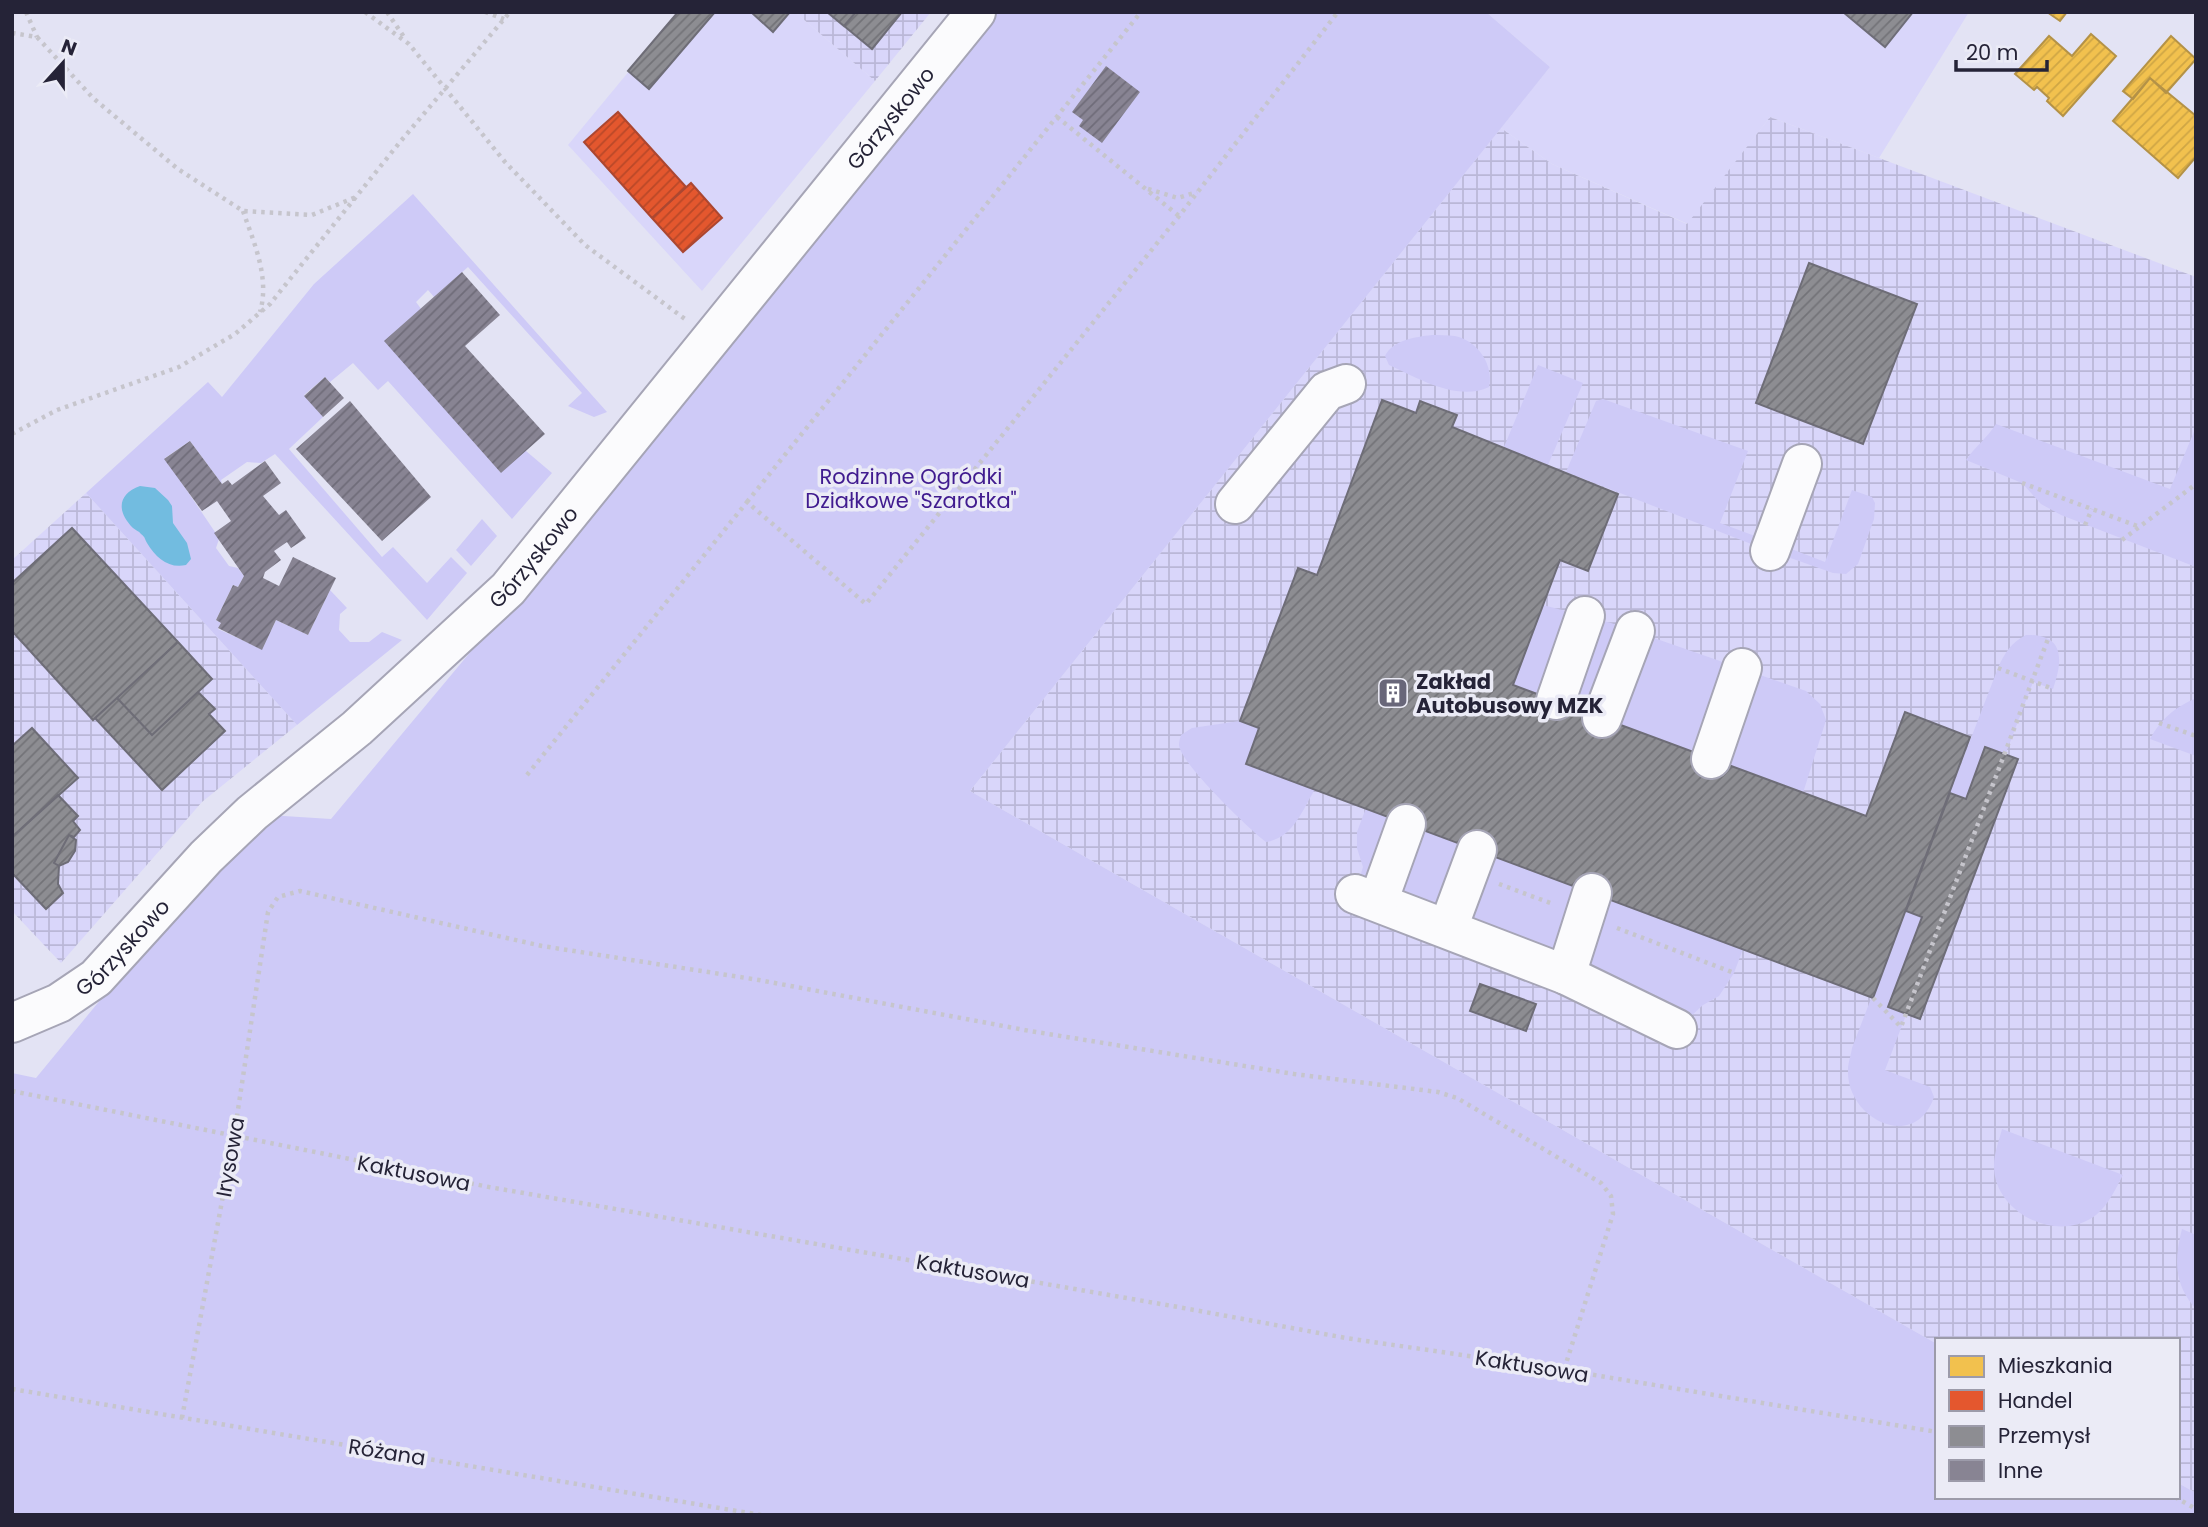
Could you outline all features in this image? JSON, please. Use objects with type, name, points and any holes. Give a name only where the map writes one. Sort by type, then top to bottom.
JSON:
[{"type":"street","name":"Górzyskowo","points":[[14,1020],[59,1003],[96,978],[206,857],[243,822],[357,728],[508,589],[692,328],[976,12]]},
{"type":"street","points":[[1235,504],[1327,391],[1346,384]]},
{"type":"street","points":[[1770,551],[1802,464]]},
{"type":"street","points":[[1556,701],[1585,617]]},
{"type":"street","points":[[1602,718],[1635,631]]},
{"type":"street","points":[[1712,759],[1742,668]]},
{"type":"street","points":[[1406,824],[1366,898],[1566,975],[1677,1029]]},
{"type":"street","points":[[1448,928],[1473,862]]},
{"type":"street","points":[[1566,975],[1587,904]]},
{"type":"path","points":[[26,12],[37,37],[93,98],[178,169],[243,211],[312,215],[356,197]]},
{"type":"path","points":[[366,12],[409,44]]},
{"type":"path","points":[[387,12],[409,44],[505,162],[585,245],[692,328]]},
{"type":"path","points":[[485,12],[505,19]]},
{"type":"path","points":[[12,434],[57,410],[179,367],[235,334],[271,303],[510,12]]},
{"type":"path","points":[[527,775],[1141,12]]},
{"type":"path","points":[[747,502],[866,604],[1179,216],[1338,12]]},
{"type":"path","points":[[12,33],[37,37]]},
{"type":"path","points":[[1057,117],[1179,216]]},
{"type":"path","points":[[1145,188],[1178,198],[1198,192]]},
{"type":"path","points":[[243,211],[259,256],[264,297],[259,313]]},
{"type":"path","points":[[2022,483],[2140,527]]},
{"type":"path","points":[[2122,540],[2196,484]]},
{"type":"path","points":[[2085,525],[2092,509]]},
{"type":"path","points":[[1873,998],[1901,1027],[2048,639]]},
{"type":"path","points":[[1998,668],[2053,689]]},
{"type":"path","points":[[2159,723],[2196,736]]},
{"type":"path","points":[[1473,862],[1587,904],[1734,973]]},
{"type":"path","name":"Irysowa","points":[[182,1418],[234,1136],[268,912],[278,897],[300,891],[542,946],[759,980],[1043,1033],[1294,1074],[1438,1092],[1457,1098],[1601,1182],[1611,1196],[1613,1214],[1564,1370]]},
{"type":"path","name":"Kaktusowa","points":[[12,1091],[489,1187],[1346,1338],[1564,1370],[1935,1432]]},
{"type":"path","name":"Różana","points":[[12,1388],[761,1515]]},
{"type":"path","points":[[2178,1499],[2196,1509]]},
{"type":"shaded area","points":[[678,12],[795,12],[875,81],[702,291],[568,145]]},
{"type":"shaded area","points":[[795,12],[931,12],[875,81]]},
{"type":"shaded area","points":[[1486,12],[1969,12],[1879,158],[1770,117],[1688,224],[1552,164],[1501,128],[1550,67]]},
{"type":"shaded area","points":[[1770,117],[2196,277],[2196,1493],[2180,1484],[2180,1338],[1935,1338],[1935,1343],[970,791],[1501,128],[1552,164],[1687,224]]},
{"type":"shaded area","points":[[140,486],[155,488],[172,506],[173,523],[187,543],[191,559],[186,565],[169,564],[159,558],[144,536],[128,522],[122,509],[124,498]]},
{"type":"shaded area","points":[[86,493],[297,725],[202,802],[61,963],[12,911],[12,560]]},
{"type":"green space","name":"Rodzinne Ogródki Działkowe \"Szarotka\"","points":[[996,12],[1486,12],[1550,67],[970,791],[1935,1343],[1935,1499],[2180,1499],[2180,1484],[2196,1493],[2196,1515],[12,1515],[12,1073],[36,1078],[199,880],[268,815],[331,819],[598,499]]},
{"type":"green space","points":[[413,194],[607,412],[594,417],[568,406],[582,393],[468,267],[434,297],[428,290],[416,302],[526,451],[552,473],[512,519],[388,381],[378,390],[353,363],[330,382],[325,377],[304,395],[323,417],[289,449],[382,557],[393,547],[427,583],[451,557],[467,573],[427,620],[275,454],[261,463],[247,462],[221,480],[222,484],[190,441],[165,458],[219,539],[216,548],[229,566],[238,568],[244,576],[238,587],[233,585],[216,620],[221,623],[218,629],[262,649],[276,620],[308,635],[330,590],[347,608],[340,614],[339,630],[350,642],[369,642],[382,632],[402,640],[297,725],[86,493],[208,382],[222,397],[314,284]]},
{"type":"green space","points":[[1455,336],[1471,343],[1487,363],[1489,387],[1477,391],[1451,390],[1425,382],[1389,365],[1385,356],[1393,346],[1412,338]]},
{"type":"green space","points":[[1538,365],[1583,383],[1548,465],[1504,447]]},
{"type":"green space","points":[[1603,399],[1748,451],[1720,523],[1763,539],[1759,547],[1566,472],[1596,401]]},
{"type":"green space","points":[[1996,424],[2170,489],[2196,427],[2196,567],[2061,515],[2041,504],[2022,483],[1966,460]]},
{"type":"green space","points":[[1852,490],[1872,497],[1875,503],[1874,519],[1858,564],[1846,574],[1833,573],[1782,555],[1781,545],[1825,562]]},
{"type":"green space","points":[[482,519],[497,536],[471,566],[456,550]]},
{"type":"green space","points":[[1543,605],[1611,623],[1806,691],[1820,704],[1826,720],[1803,793],[1514,685]]},
{"type":"green space","points":[[2026,635],[2048,639],[2058,651],[2058,668],[2053,689],[2033,682],[1885,1070],[1930,1087],[1934,1097],[1925,1114],[1912,1123],[1898,1126],[1883,1123],[1869,1115],[1850,1088],[1848,1070],[1852,1048],[1998,668],[2009,648]]},
{"type":"green space","points":[[2196,698],[2196,756],[2150,739],[2169,714]]},
{"type":"green space","points":[[1240,721],[1259,728],[1315,789],[1290,829],[1266,842],[1203,780],[1182,754],[1179,745],[1181,735],[1192,728]]},
{"type":"green space","points":[[1366,808],[1743,949],[1734,973],[1719,996],[1703,1005],[1677,1029],[1355,894],[1363,867],[1357,848],[1357,832]]},
{"type":"green space","points":[[2002,1129],[2123,1175],[2105,1206],[2096,1215],[2081,1223],[2047,1225],[2031,1219],[2005,1198],[1997,1183],[1994,1161]]},
{"type":"green space","points":[[2182,1229],[2196,1235],[2196,1309],[2183,1291],[2178,1272]]},
{"type":"building: Mieszkania","points":[[2047,12],[2067,12],[2060,21]]},
{"type":"building: Mieszkania","points":[[2091,34],[2116,56],[2063,116],[2037,87],[2034,90],[2015,74],[2049,36],[2072,56]]},
{"type":"building: Mieszkania","points":[[2171,36],[2196,59],[2166,93],[2150,78],[2133,99],[2123,91]]},
{"type":"building: Mieszkania","points":[[2150,78],[2196,116],[2196,157],[2178,178],[2113,121]]},
{"type":"building: Handel","points":[[618,112],[686,187],[652,218],[584,142]]},
{"type":"building: Handel","points":[[691,183],[722,218],[683,252],[652,218]]},
{"type":"building: Przemysł","points":[[678,12],[715,12],[649,89],[628,71]]},
{"type":"building: Przemysł","points":[[751,12],[790,12],[773,32]]},
{"type":"building: Przemysł","points":[[827,12],[856,12],[844,26]]},
{"type":"building: Przemysł","points":[[856,12],[902,12],[872,49],[844,26]]},
{"type":"building: Przemysł","points":[[1843,12],[1913,12],[1885,47]]},
{"type":"building: Przemysł","points":[[1809,263],[1917,304],[1863,444],[1756,403]]},
{"type":"building: Przemysł","name":"Zakład Autobusowy MZK","points":[[1382,400],[1416,413],[1420,401],[1457,415],[1452,427],[1618,494],[1588,571],[1560,560],[1513,685],[1866,816],[1905,712],[1970,737],[1873,998],[1246,764],[1259,728],[1240,721],[1298,568],[1317,575]]},
{"type":"building: Przemysł","points":[[72,528],[178,642],[93,720],[12,631],[12,583]]},
{"type":"building: Przemysł","points":[[178,642],[212,679],[152,735],[117,698]]},
{"type":"building: Przemysł","points":[[198,692],[215,709],[209,714],[225,731],[162,790],[95,718],[117,698],[152,735]]},
{"type":"building: Przemysł","points":[[32,728],[78,778],[12,837],[12,746]]},
{"type":"building: Przemysł","points":[[1985,747],[2018,759],[1920,1019],[1888,1007],[1922,917],[1906,911],[1950,793],[1966,799]]},
{"type":"building: Przemysł","points":[[58,795],[78,816],[73,821],[80,830],[74,837],[69,835],[54,863],[59,866],[58,884],[63,893],[46,909],[12,873],[12,837]]},
{"type":"building: Przemysł","points":[[69,835],[76,840],[75,851],[68,862],[59,866],[54,863]]},
{"type":"building: Przemysł","points":[[1480,984],[1536,1004],[1526,1031],[1470,1011]]},
{"type":"building: Inne","points":[[1106,66],[1140,92],[1102,143],[1079,126],[1083,120],[1072,112]]},
{"type":"building: Inne","points":[[462,272],[500,315],[465,346],[545,434],[501,473],[384,341]]},
{"type":"building: Inne","points":[[325,377],[344,398],[323,417],[304,396]]},
{"type":"building: Inne","points":[[350,401],[431,497],[382,541],[296,449]]},
{"type":"building: Inne","points":[[190,441],[222,484],[228,480],[232,485],[265,461],[281,483],[263,496],[279,515],[286,510],[306,538],[291,548],[287,542],[274,551],[281,560],[265,572],[263,578],[279,586],[293,557],[336,578],[308,635],[276,620],[262,650],[218,628],[221,623],[216,620],[233,585],[238,587],[244,576],[214,533],[231,521],[217,501],[202,511],[164,459]]},
{"type":"place","name":"Zakład Autobusowy MZK","points":[[1393,693]]}]
